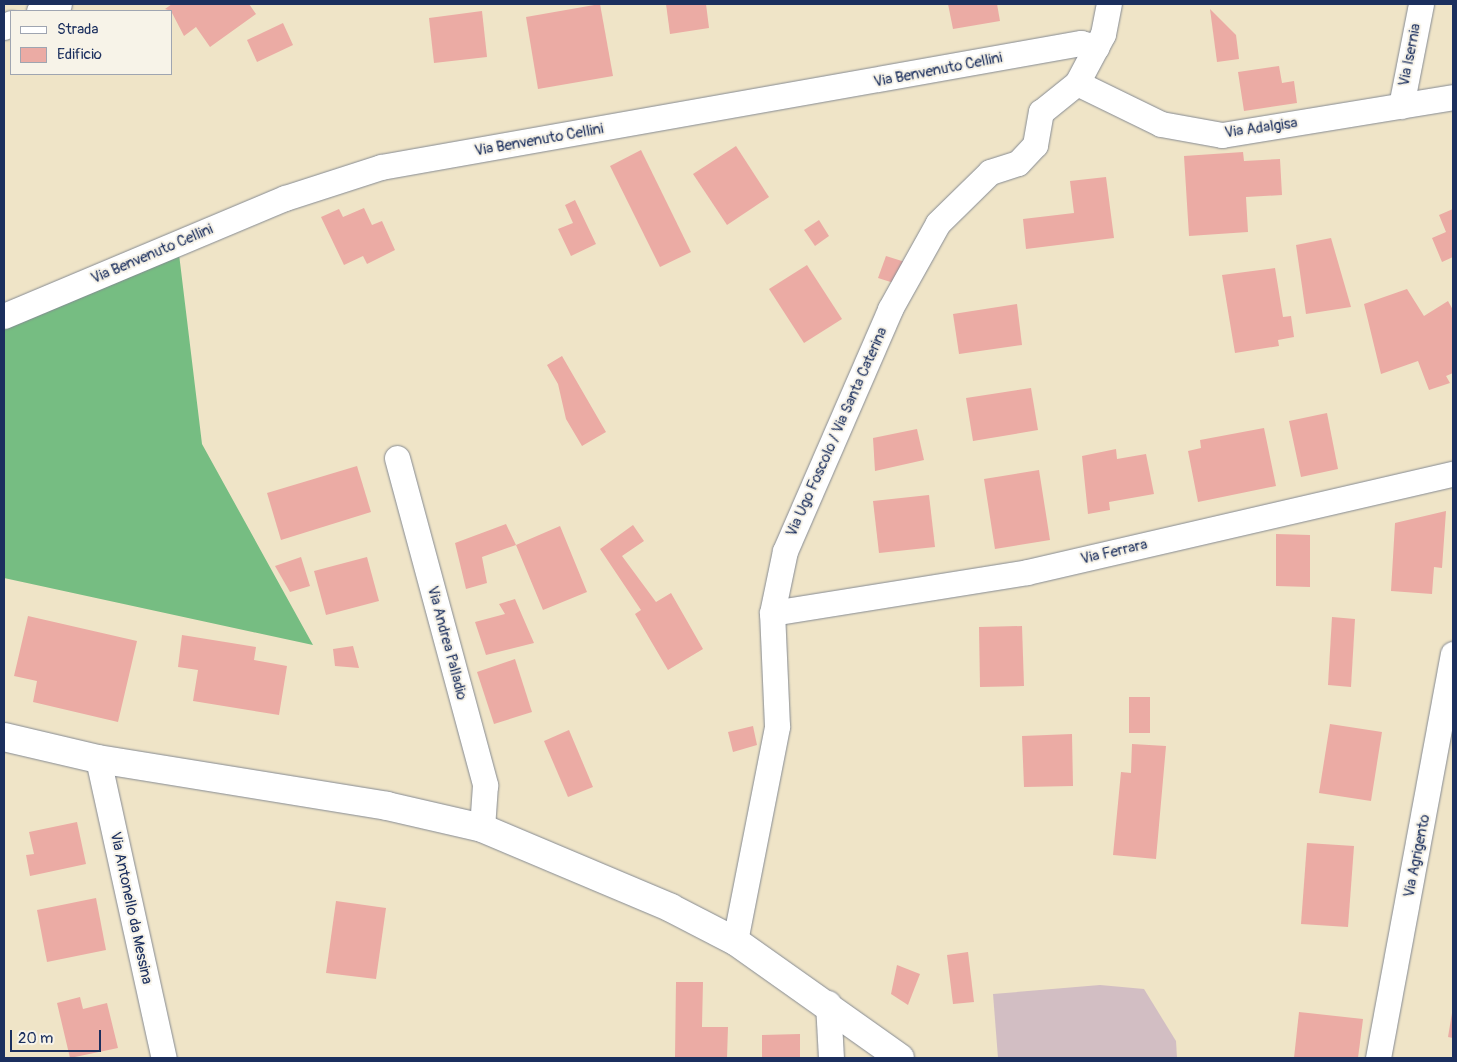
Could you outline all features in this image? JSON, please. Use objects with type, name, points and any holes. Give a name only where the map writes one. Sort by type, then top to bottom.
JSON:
[{"type":"street","points":[[42,10],[59,4]]},
{"type":"street","name":"Via Ugo Foscolo / Via Santa Caterina","points":[[735,941],[777,726],[772,613],[785,551],[890,309],[938,223],[990,172],[1018,163],[1035,145],[1041,112],[1077,83],[1096,47],[1109,4]]},
{"type":"street","name":"Via Isernia","points":[[1401,106],[1421,4]]},
{"type":"street","name":"Via Benvenuto Cellini","points":[[4,316],[285,198],[381,167],[1081,43],[1096,47]]},
{"type":"street","name":"Via Adalgisa","points":[[1077,83],[1161,124],[1222,135],[1453,97]]},
{"type":"street","name":"Via Andrea Palladio","points":[[397,458],[485,785],[482,828]]},
{"type":"street","name":"Via Ferrara","points":[[772,613],[1027,572],[1453,474]]},
{"type":"street","name":"Via Agrigento","points":[[1378,1058],[1453,654]]},
{"type":"street","points":[[4,737],[98,759],[387,806],[482,828],[671,908],[735,941],[828,1003],[900,1058]]},
{"type":"street","name":"Via Antonello da Messina","points":[[98,759],[164,1058]]},
{"type":"street","points":[[828,1003],[831,1058]]},
{"type":"shaded area","points":[[1100,985],[1144,989],[1176,1041],[1177,1058],[998,1058],[993,994]]},
{"type":"green space","points":[[179,254],[202,444],[313,645],[4,578],[4,328]]},
{"type":"building","points":[[172,4],[249,4],[256,14],[210,47],[196,27],[184,36],[172,10],[165,9]]},
{"type":"building","points":[[600,4],[613,76],[538,89],[526,17]]},
{"type":"building","points":[[666,4],[706,4],[709,28],[670,34]]},
{"type":"building","points":[[948,4],[997,4],[1000,21],[953,29]]},
{"type":"building","points":[[1210,9],[1236,35],[1239,59],[1217,62]]},
{"type":"building","points":[[482,11],[487,57],[434,63],[429,18]]},
{"type":"building","points":[[283,23],[293,45],[257,62],[247,40]]},
{"type":"building","points":[[1279,66],[1282,83],[1294,81],[1297,103],[1244,111],[1238,72]]},
{"type":"building","points":[[736,146],[769,197],[727,225],[693,174]]},
{"type":"building","points":[[641,150],[691,252],[660,267],[610,166]]},
{"type":"building","points":[[1243,152],[1244,161],[1280,159],[1282,195],[1246,197],[1248,232],[1189,236],[1184,156]]},
{"type":"building","points":[[1106,177],[1114,238],[1026,249],[1023,219],[1074,213],[1070,181]]},
{"type":"building","points":[[575,200],[596,244],[571,256],[558,229],[573,223],[565,205]]},
{"type":"building","points":[[364,208],[372,225],[382,221],[395,250],[367,264],[363,256],[344,265],[321,217],[339,209],[343,217]]},
{"type":"building","points":[[1453,209],[1453,257],[1442,262],[1432,238],[1446,232],[1439,215]]},
{"type":"building","points":[[819,220],[829,236],[815,246],[804,230]]},
{"type":"building","points":[[1331,238],[1351,307],[1306,314],[1296,245]]},
{"type":"building","points":[[886,256],[905,262],[897,284],[878,278]]},
{"type":"building","points":[[807,265],[842,319],[804,343],[769,289]]},
{"type":"building","points":[[1275,268],[1283,317],[1291,316],[1294,337],[1278,340],[1279,346],[1235,353],[1222,275]]},
{"type":"building","points":[[1407,289],[1424,316],[1448,301],[1453,310],[1453,373],[1446,376],[1450,383],[1429,390],[1418,361],[1381,374],[1364,304]]},
{"type":"building","points":[[1017,304],[1022,345],[959,354],[953,314]]},
{"type":"building","points":[[562,356],[606,432],[582,446],[566,419],[558,384],[547,365]]},
{"type":"building","points":[[1031,388],[1038,430],[973,441],[966,398]]},
{"type":"building","points":[[1327,413],[1338,469],[1301,477],[1289,421]]},
{"type":"building","points":[[1264,428],[1276,486],[1198,502],[1188,451],[1201,448],[1200,440]]},
{"type":"building","points":[[917,429],[924,460],[875,471],[873,438]]},
{"type":"building","points":[[1116,449],[1117,459],[1146,454],[1154,494],[1109,502],[1110,510],[1088,514],[1082,456]]},
{"type":"building","points":[[357,466],[371,512],[281,540],[267,493]]},
{"type":"building","points":[[1039,470],[1050,540],[995,549],[984,479]]},
{"type":"building","points":[[929,495],[935,547],[879,553],[873,501]]},
{"type":"building","points":[[1446,511],[1442,568],[1434,567],[1432,594],[1391,591],[1395,523]]},
{"type":"building","points":[[506,524],[516,545],[482,557],[487,583],[466,589],[455,543]]},
{"type":"building","points":[[633,525],[644,541],[622,556],[656,602],[671,593],[703,649],[668,670],[635,614],[641,610],[600,549]]},
{"type":"building","points":[[560,526],[587,592],[543,610],[516,545]]},
{"type":"building","points":[[1276,534],[1310,535],[1310,587],[1276,586]]},
{"type":"building","points":[[301,557],[310,586],[290,592],[275,566]]},
{"type":"building","points":[[367,557],[379,601],[326,615],[314,571]]},
{"type":"building","points":[[515,599],[534,643],[486,655],[475,622],[505,614],[499,604]]},
{"type":"building","points":[[28,616],[137,641],[118,722],[33,702],[37,681],[14,676]]},
{"type":"building","points":[[1332,617],[1355,619],[1351,687],[1328,685]]},
{"type":"building","points":[[1022,626],[1024,686],[980,687],[979,627]]},
{"type":"building","points":[[182,635],[256,647],[254,660],[287,666],[279,715],[193,701],[198,670],[178,667]]},
{"type":"building","points":[[353,646],[359,668],[335,666],[333,649]]},
{"type":"building","points":[[515,659],[532,712],[494,724],[477,672]]},
{"type":"building","points":[[1129,697],[1150,697],[1150,733],[1129,733]]},
{"type":"building","points":[[1330,724],[1382,732],[1371,801],[1319,793]]},
{"type":"building","points":[[753,726],[757,745],[733,752],[728,732]]},
{"type":"building","points":[[569,730],[593,787],[568,797],[544,741]]},
{"type":"building","points":[[1072,734],[1073,786],[1024,787],[1022,736]]},
{"type":"building","points":[[1132,744],[1166,746],[1156,859],[1113,855],[1121,772],[1131,773]]},
{"type":"building","points":[[77,822],[86,864],[30,876],[26,855],[34,854],[29,832]]},
{"type":"building","points":[[1307,843],[1354,846],[1348,927],[1301,924]]},
{"type":"building","points":[[96,898],[106,950],[47,962],[37,910]]},
{"type":"building","points":[[336,901],[386,908],[376,979],[326,973]]},
{"type":"building","points":[[968,952],[974,1002],[953,1004],[947,955]]},
{"type":"building","points":[[897,965],[920,974],[908,1005],[891,994]]},
{"type":"building","points":[[676,982],[703,982],[702,1027],[728,1027],[727,1058],[675,1058]]},
{"type":"building","points":[[80,997],[83,1009],[107,1003],[118,1048],[70,1058],[57,1003]]},
{"type":"building","points":[[1299,1012],[1363,1019],[1358,1058],[1294,1058]]},
{"type":"building","points":[[1453,1013],[1453,1038],[1448,1037]]},
{"type":"building","points":[[800,1034],[800,1058],[762,1058],[762,1035]]}]
